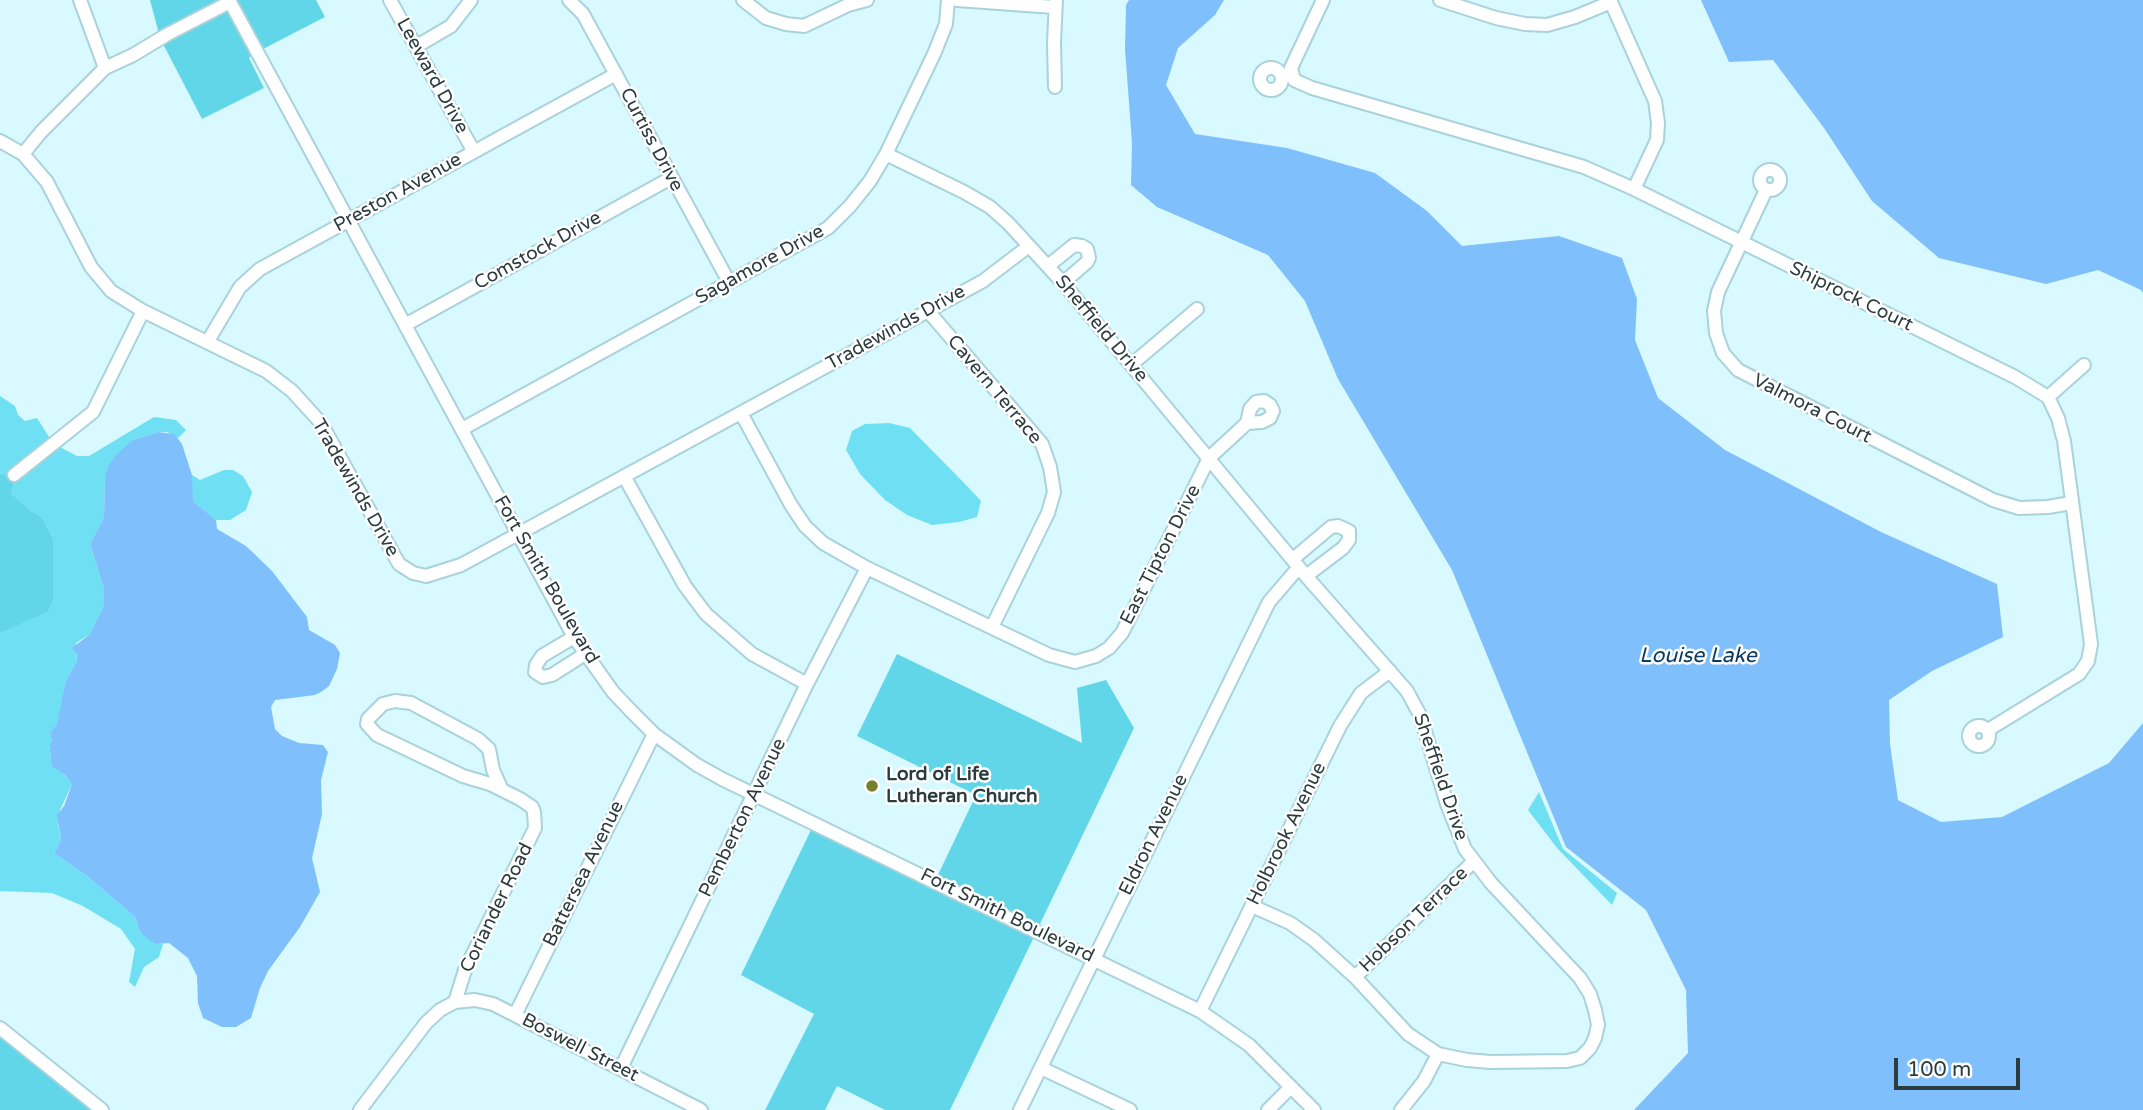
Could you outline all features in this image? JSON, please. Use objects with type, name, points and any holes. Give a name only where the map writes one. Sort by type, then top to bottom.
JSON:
[{"type":"street","points":[[80,0],[105,68]]},
{"type":"street","name":"Leeward Drive","points":[[390,0],[474,152]]},
{"type":"street","points":[[417,46],[451,26],[471,0]]},
{"type":"street","name":"Curtiss Drive","points":[[569,0],[583,14],[729,282]]},
{"type":"street","points":[[743,0],[766,18],[804,26],[848,5],[867,0]]},
{"type":"street","name":"Sagamore Drive","points":[[462,429],[828,228],[870,181],[886,154],[934,54],[946,24],[948,0]]},
{"type":"street","points":[[957,0],[1055,3],[1055,87]]},
{"type":"street","name":"Shiprock Court","points":[[1323,0],[1288,73],[1294,80],[1312,88],[1584,167],[1634,189],[2015,377],[2048,397]]},
{"type":"street","points":[[1440,0],[1496,18],[1547,25],[1575,17],[1610,1],[1655,101],[1658,123],[1657,140],[1634,189]]},
{"type":"street","points":[[23,154],[41,132],[105,68],[230,1]]},
{"type":"street","name":"Fort Smith Boulevard","points":[[230,1],[574,636],[613,692],[654,734],[697,765],[755,795],[1200,1012],[1249,1045],[1314,1110]]},
{"type":"street","name":"Preston Avenue","points":[[208,341],[240,287],[260,269],[616,74]]},
{"type":"street","name":"Tradewinds Drive","points":[[0,141],[23,154],[47,182],[91,267],[111,291],[144,311],[266,371],[292,391],[326,432],[387,547],[399,564],[426,576],[461,565],[517,532],[983,281],[1030,246]]},
{"type":"street","name":"Sheffield Drive","points":[[886,154],[990,207],[1030,246],[1299,567],[1407,691],[1420,715],[1447,804],[1465,849],[1473,862],[1580,978],[1590,994],[1598,1025],[1590,1048],[1580,1058],[1567,1061],[1491,1062],[1438,1054],[1408,1034],[1355,978],[1314,940],[1290,923],[1252,906]]},
{"type":"street","name":"Comstock Drive","points":[[405,325],[671,178]]},
{"type":"street","name":"Valmora Court","points":[[1766,190],[1718,292],[1714,311],[1716,333],[1723,354],[1738,370],[1993,500],[2019,508],[2048,508],[2071,503]]},
{"type":"street","points":[[1048,266],[1074,245],[1087,249],[1087,262],[1063,283]]},
{"type":"street","points":[[1130,365],[1197,309]]},
{"type":"street","points":[[14,475],[90,416],[144,311]]},
{"type":"street","name":"Cavern Terrace","points":[[928,311],[1042,444],[1051,467],[1054,492],[1048,513],[992,627]]},
{"type":"street","points":[[1988,730],[2079,674],[2088,661],[2091,644],[2064,441],[2058,418],[2048,397],[2084,365]]},
{"type":"street","name":"East Tipton Drive","points":[[741,413],[791,505],[805,526],[823,543],[867,568],[1049,655],[1075,662],[1096,656],[1109,648],[1122,633],[1209,458]]},
{"type":"street","points":[[1209,458],[1247,423]]},
{"type":"street","points":[[624,476],[685,586],[706,614],[752,654],[807,684]]},
{"type":"street","name":"Eldron Avenue","points":[[1020,1110],[1269,602],[1299,567]]},
{"type":"street","name":"Pemberton Avenue","points":[[621,1068],[807,684],[867,568]]},
{"type":"street","points":[[574,636],[542,656],[535,672],[543,677],[552,675],[585,654]]},
{"type":"street","name":"Holbrook Avenue","points":[[1200,1012],[1340,726],[1361,693],[1391,671]]},
{"type":"street","name":"Coriander Road","points":[[455,1002],[465,970],[535,828],[536,820],[532,807],[502,790],[463,776],[377,735],[367,724],[368,719],[383,704],[395,701],[411,703],[478,739],[489,749],[493,770],[502,790]]},
{"type":"street","name":"Battersea Avenue","points":[[515,1015],[654,734]]},
{"type":"street","name":"Hobson Terrace","points":[[1355,978],[1473,862]]},
{"type":"street","name":"Boswell Street","points":[[455,1002],[475,1000],[494,1004],[701,1110]]},
{"type":"street","points":[[360,1110],[426,1023],[440,1010],[455,1002]]},
{"type":"street","points":[[0,1028],[102,1110]]},
{"type":"street","points":[[1401,1110],[1423,1081],[1438,1054]]},
{"type":"street","points":[[1041,1068],[1130,1110]]},
{"type":"street","points":[[1268,1110],[1291,1087]]},
{"type":"shaded area","points":[[150,0],[224,0],[159,34]]},
{"type":"shaded area","points":[[234,0],[316,0],[325,17],[261,50]]},
{"type":"shaded area","points":[[228,8],[253,54],[249,58],[264,88],[202,119],[162,42]]},
{"type":"shaded area","points":[[0,396],[15,406],[18,415],[25,421],[37,418],[51,440],[8,473],[12,481],[58,446],[77,456],[89,456],[154,417],[176,420],[186,430],[178,438],[167,432],[158,432],[133,440],[105,476],[104,517],[90,544],[104,589],[104,605],[90,634],[76,643],[77,661],[66,680],[57,724],[50,733],[51,759],[72,784],[60,810],[58,824],[61,840],[54,853],[87,876],[135,917],[140,932],[156,944],[163,944],[159,957],[144,967],[135,987],[129,982],[135,949],[121,929],[83,906],[52,893],[0,891],[0,633],[22,622],[52,560],[53,538],[42,517],[11,493],[3,473],[0,474]]},
{"type":"shaded area","points":[[889,423],[910,428],[968,487],[981,501],[977,517],[932,525],[907,515],[885,500],[860,474],[846,450],[852,431],[865,424]]},
{"type":"shaded area","points":[[224,470],[233,470],[243,476],[252,492],[246,510],[230,520],[216,520],[193,501],[191,481],[192,475],[200,480]]},
{"type":"shaded area","points":[[3,473],[13,483],[11,493],[42,517],[53,538],[53,600],[47,612],[0,633],[0,474]]},
{"type":"shaded area","points":[[897,654],[1082,743],[1077,688],[1106,680],[1134,728],[1039,926],[937,877],[976,795],[857,736]]},
{"type":"shaded area","points":[[1539,792],[1563,849],[1617,893],[1612,905],[1557,848],[1528,810]]},
{"type":"shaded area","points":[[812,828],[1035,935],[950,1110],[885,1110],[837,1086],[825,1110],[765,1110],[814,1014],[741,975]]},
{"type":"shaded area","points":[[0,1034],[95,1110],[0,1110]]},
{"type":"water","name":"Louise Lake","points":[[1129,0],[1224,0],[1215,15],[1178,48],[1166,85],[1195,134],[1287,148],[1375,173],[1427,211],[1462,246],[1559,236],[1622,258],[1637,299],[1635,340],[1658,398],[1725,450],[1881,532],[1997,584],[2003,637],[1932,671],[1889,700],[1890,744],[1898,800],[1941,822],[2002,817],[2109,763],[2143,723],[2143,1110],[1634,1110],[1688,1053],[1686,990],[1646,910],[1566,847],[1452,570],[1338,379],[1305,301],[1268,255],[1157,207],[1131,185],[1132,143],[1125,49],[1126,5]]},
{"type":"water","points":[[1701,0],[2143,0],[2143,293],[2098,270],[2046,284],[1939,258],[1872,201],[1824,128],[1773,60],[1729,62]]},
{"type":"water","points":[[158,432],[174,434],[182,444],[192,475],[193,501],[216,520],[217,529],[246,546],[272,571],[307,617],[309,630],[335,645],[340,653],[337,669],[329,686],[315,695],[275,700],[271,707],[275,729],[282,736],[299,743],[323,745],[328,752],[321,780],[322,814],[312,858],[320,892],[300,927],[268,971],[251,1018],[236,1027],[222,1027],[203,1018],[198,1003],[197,976],[188,958],[169,943],[156,944],[149,940],[140,932],[135,917],[87,876],[54,853],[61,840],[57,815],[64,806],[72,784],[52,766],[50,733],[57,724],[66,680],[77,661],[77,654],[72,648],[90,634],[104,605],[104,589],[90,544],[104,517],[105,476],[116,455],[133,440]]},
{"type":"place","name":"Lord of Life Lutheran Church","points":[[872,786]]}]
